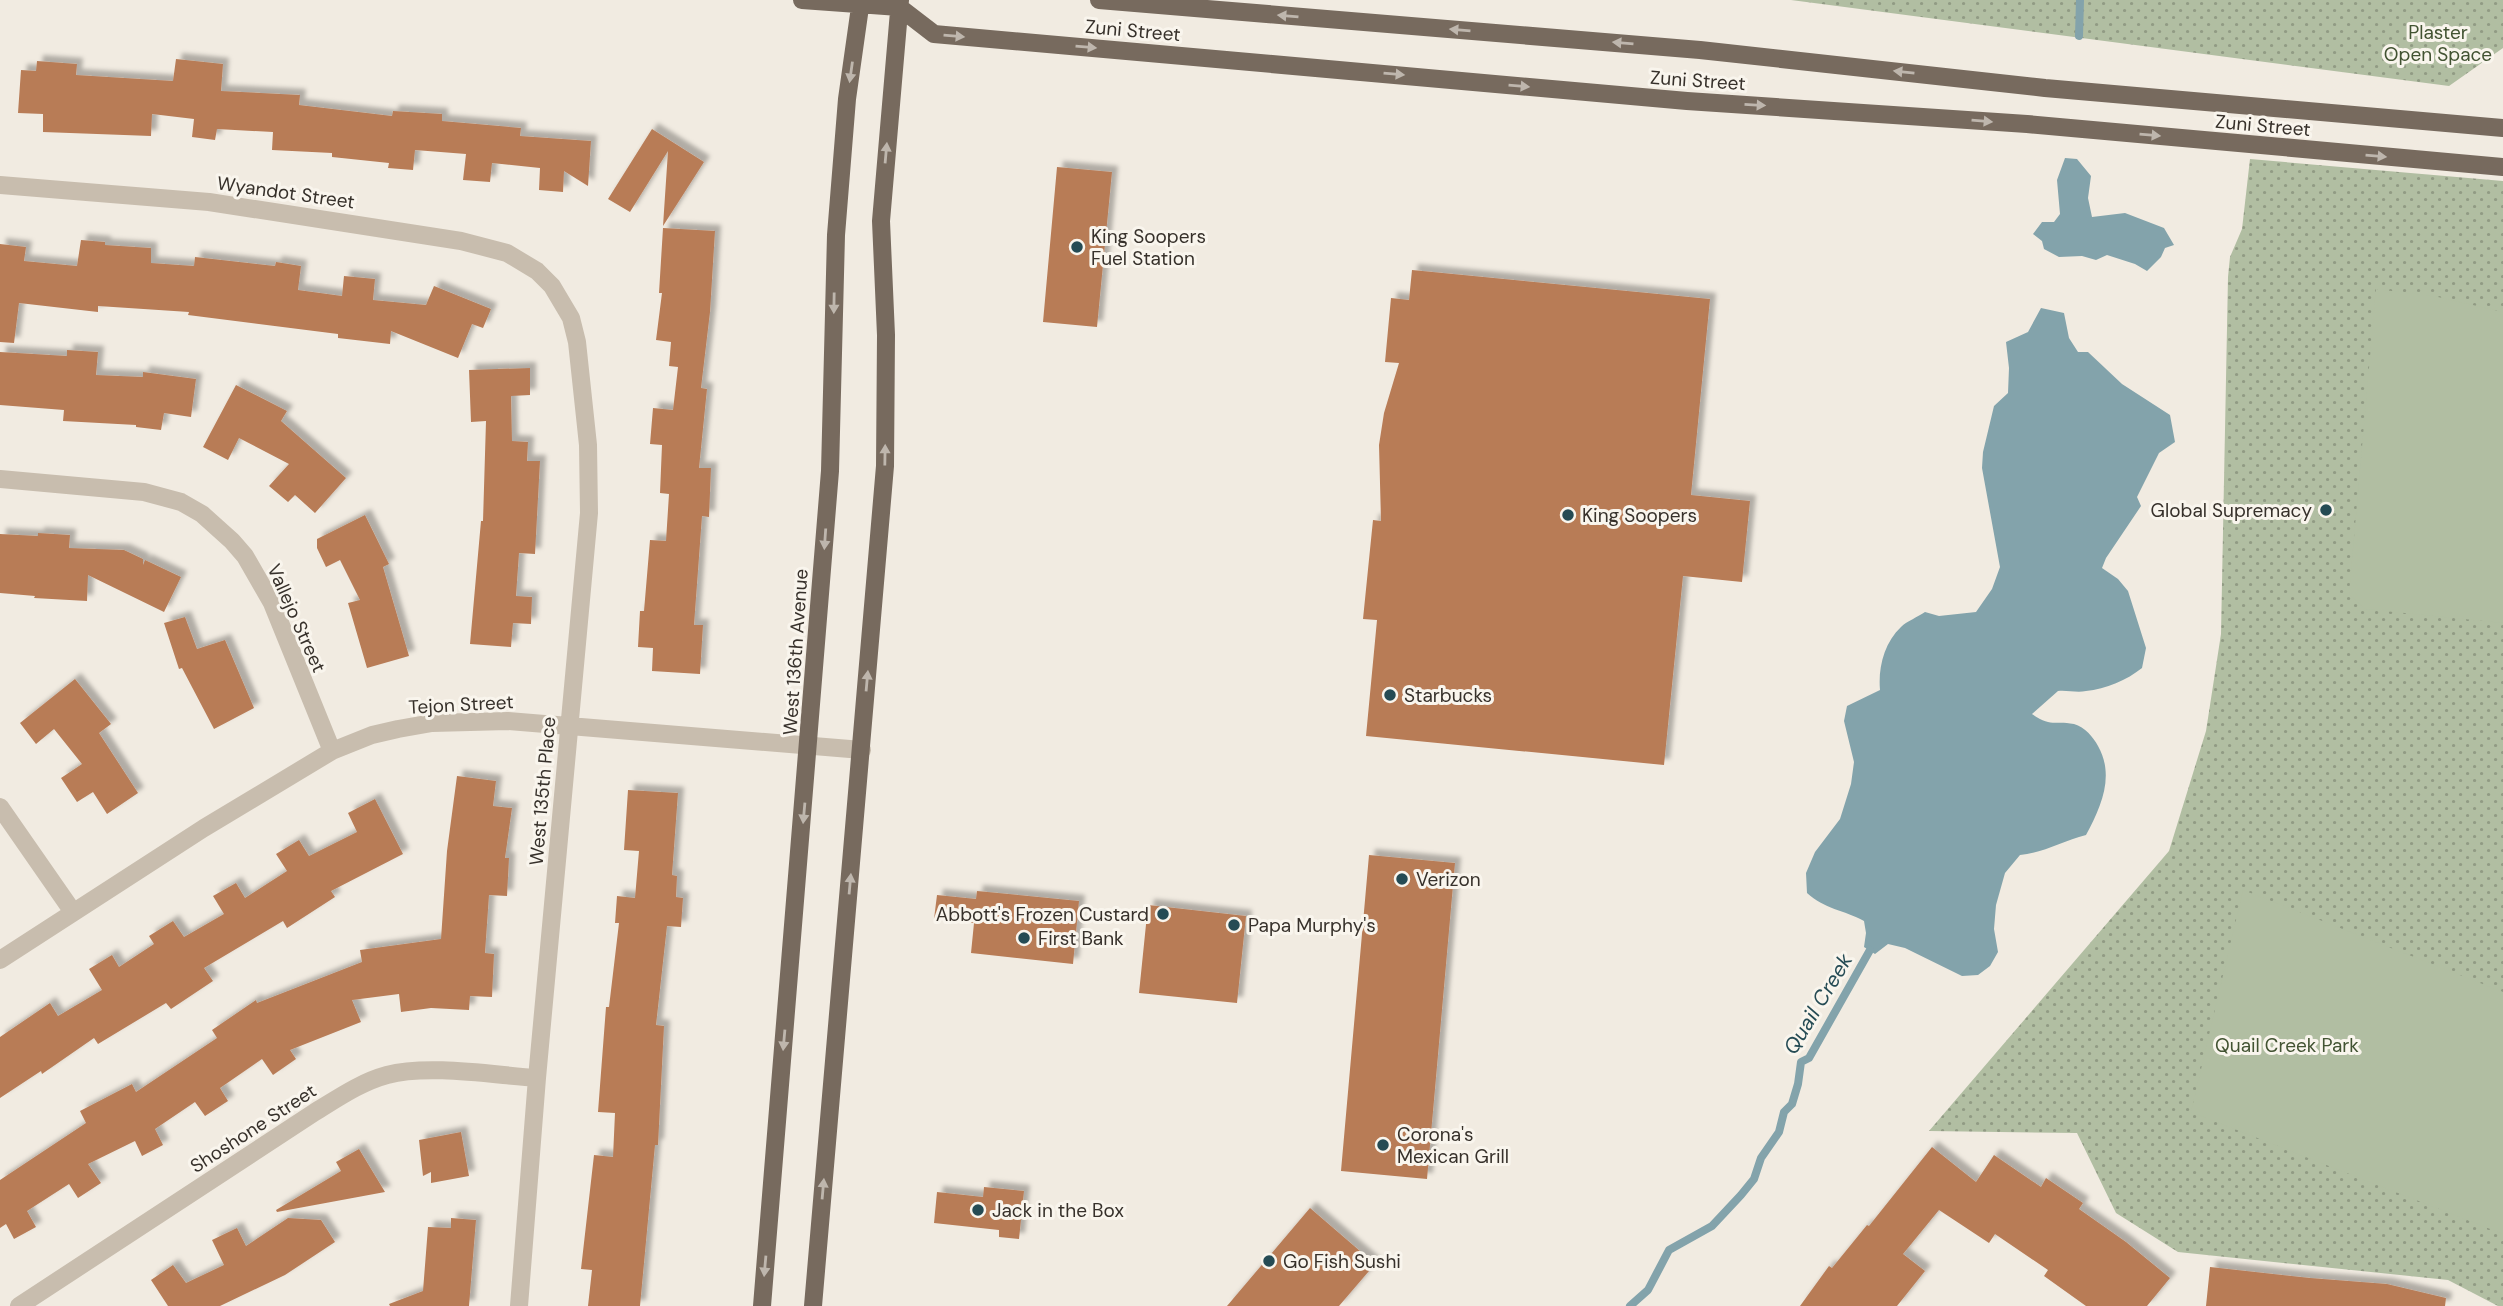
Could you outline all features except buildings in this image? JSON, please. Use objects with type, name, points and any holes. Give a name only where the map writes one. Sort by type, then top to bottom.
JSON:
[{"type":"main road","points":[[802,0],[903,2],[881,221],[886,335],[885,466],[813,1306]]},
{"type":"main road","name":"Zuni Street","points":[[1099,0],[1700,50],[2085,92],[2503,128]]},
{"type":"main road","name":"West 136th Avenue","points":[[762,1306],[831,471],[836,235],[847,99],[860,2]]},
{"type":"main road","name":"Zuni Street","points":[[903,2],[934,34],[1687,101],[2082,129],[2503,167]]},
{"type":"street","name":"Wyandot Street","points":[[0,185],[209,202],[461,241],[507,253],[537,271],[552,286]]},
{"type":"street","name":"West 135th Place","points":[[519,1306],[537,1078],[589,513],[588,445],[578,342],[571,318],[552,286]]},
{"type":"street","name":"Vallejo Street","points":[[0,479],[144,492],[181,502],[202,514],[245,556],[272,603],[331,751]]},
{"type":"street","name":"Tejon Street","points":[[0,960],[204,828],[331,751],[372,735],[432,723],[508,721],[862,750]]},
{"type":"street","points":[[0,807],[73,912]]},
{"type":"street","name":"Shoshone Street","points":[[19,1306],[315,1112],[346,1093],[379,1078],[390,1074],[428,1072],[537,1078]]},
{"type":"green space","name":"Plaster Open Space","points":[[1791,0],[2503,0],[2503,48],[2449,86]]},
{"type":"green space","name":"Quail Creek Park","points":[[2250,159],[2503,181],[2503,1306],[2498,1306],[2448,1280],[2178,1252],[2116,1213],[2077,1133],[1929,1131],[2169,851],[2206,731],[2221,634],[2228,277],[2230,257],[2242,229]]},
{"type":"green space","points":[[2376,289],[2438,297],[2503,312],[2503,623],[2365,609],[2349,594]]},
{"type":"green space","points":[[2243,890],[2503,992],[2503,1234],[2191,1112]]},
{"type":"water","points":[[2065,158],[2077,159],[2091,176],[2088,198],[2092,217],[2125,213],[2164,228],[2174,245],[2165,248],[2161,257],[2147,271],[2107,255],[2096,260],[2082,256],[2059,257],[2044,249],[2042,241],[2033,234],[2042,222],[2054,222],[2060,214],[2057,180]]},
{"type":"water","points":[[2041,308],[2064,313],[2069,338],[2078,352],[2088,352],[2122,384],[2170,415],[2175,442],[2159,453],[2137,497],[2141,506],[2102,568],[2118,579],[2128,591],[2146,648],[2142,668],[2109,686],[2083,692],[2058,691],[2032,714],[2049,722],[2078,725],[2096,743],[2103,757],[2106,780],[2097,814],[2086,835],[2020,855],[2005,873],[1996,905],[1994,929],[1998,952],[1990,966],[1978,975],[1962,976],[1905,948],[1888,944],[1875,954],[1864,947],[1864,921],[1820,903],[1807,893],[1806,873],[1815,852],[1840,819],[1851,784],[1854,762],[1844,721],[1847,706],[1880,690],[1883,656],[1890,640],[1903,625],[1925,612],[1939,616],[1976,612],[1992,589],[2000,567],[1982,468],[1983,452],[1994,406],[2008,393],[2006,342],[2028,332]]},
{"type":"waterway","name":"Quail Creek","points":[[2079,36],[2080,0]]},
{"type":"waterway","name":"Quail Creek","points":[[1630,1306],[1648,1290],[1669,1250],[1712,1226],[1754,1179],[1761,1158],[1779,1132],[1784,1112],[1792,1104],[1801,1062],[1809,1058],[1870,950]]},
{"type":"place","name":"King Soopers Fuel Station","points":[[1077,247]]},
{"type":"place","name":"Global Supremacy","points":[[2326,510]]},
{"type":"place","name":"King Soopers","points":[[1568,515]]},
{"type":"place","name":"Starbucks","points":[[1390,695]]},
{"type":"place","name":"Verizon","points":[[1402,879]]},
{"type":"place","name":"Abbott's Frozen Custard","points":[[1163,914]]},
{"type":"place","name":"Papa Murphy's","points":[[1234,925]]},
{"type":"place","name":"First Bank","points":[[1024,938]]},
{"type":"place","name":"Corona's Mexican Grill","points":[[1383,1145]]},
{"type":"place","name":"Jack in the Box","points":[[978,1210]]},
{"type":"place","name":"Go Fish Sushi","points":[[1269,1261]]}]
